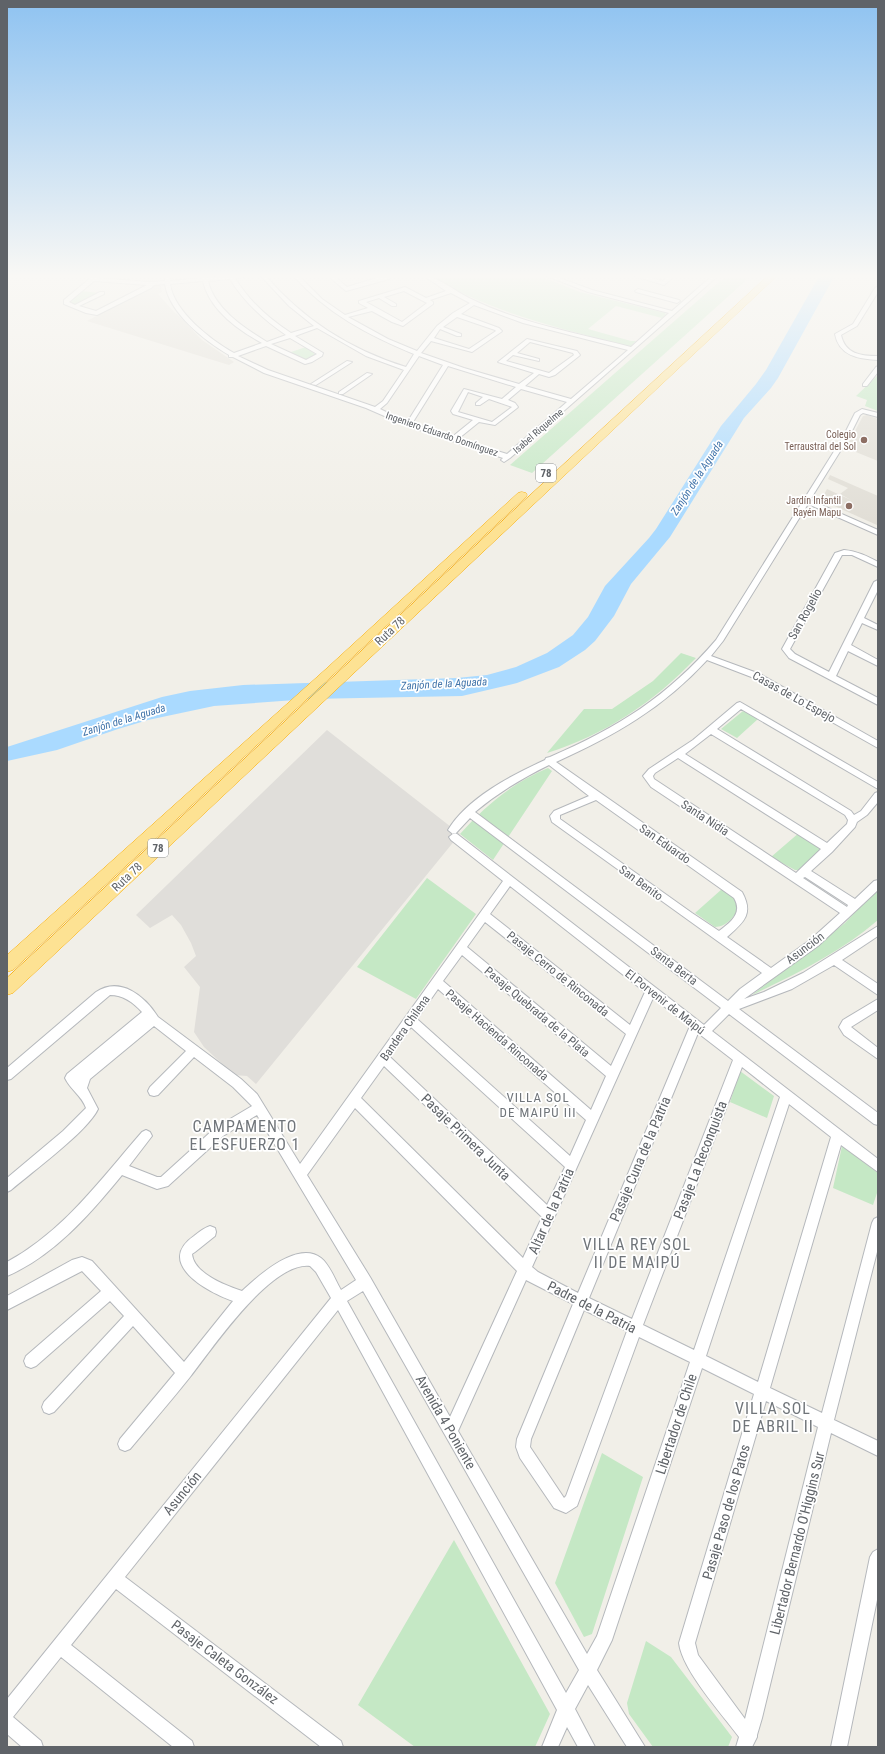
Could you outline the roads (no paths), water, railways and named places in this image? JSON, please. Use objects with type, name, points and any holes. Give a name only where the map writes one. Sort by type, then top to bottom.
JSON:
[{"type":"highway","points":[[574,446],[672,357]]},
{"type":"highway","name":"Ruta 78","points":[[7,988],[686,357]]},
{"type":"highway","name":"Ruta 78","points":[[7,965],[330,672],[529,488]]},
{"type":"street","name":"Ingeniero Eduardo Domínguez","points":[[237,357],[273,376],[378,408],[411,425],[456,437]]},
{"type":"street","name":"Ingeniero Eduardo Domínguez","points":[[239,357],[272,370],[341,393],[508,456]]},
{"type":"street","points":[[296,357],[307,362],[317,357]]},
{"type":"street","points":[[377,357],[407,369]]},
{"type":"street","points":[[378,408],[386,402],[415,357]]},
{"type":"street","points":[[428,357],[446,364],[572,402]]},
{"type":"street","points":[[507,357],[501,362],[552,375],[575,357]]},
{"type":"street","points":[[525,357],[537,360]]},
{"type":"street","name":"Isabel Riquelme","points":[[508,456],[623,357]]},
{"type":"street","points":[[862,357],[878,358]]},
{"type":"street","points":[[314,384],[349,362]]},
{"type":"street","points":[[411,420],[446,364]]},
{"type":"street","points":[[865,385],[878,368]]},
{"type":"street","points":[[503,401],[538,372]]},
{"type":"street","points":[[341,393],[369,374]]},
{"type":"street","points":[[470,390],[503,401],[514,404],[515,407],[494,424],[455,413],[454,411],[465,391],[470,390]]},
{"type":"street","points":[[478,404],[488,396]]},
{"type":"street","points":[[469,812],[507,783],[549,760],[570,753],[593,742],[639,715],[672,691],[706,657],[719,641],[846,437],[857,414],[862,411],[876,414]]},
{"type":"street","points":[[456,437],[477,420]]},
{"type":"street","points":[[807,501],[878,533]]},
{"type":"street","name":"San Rogelio","points":[[878,565],[852,553],[845,552],[838,555],[786,649],[790,654],[878,702]]},
{"type":"street","points":[[831,677],[860,619],[875,595],[878,582]]},
{"type":"street","points":[[860,619],[878,628]]},
{"type":"street","points":[[846,646],[878,663]]},
{"type":"street","name":"Casas de Lo Espejo","points":[[706,657],[757,676],[878,745]]},
{"type":"street","name":"Santa Nidia","points":[[848,913],[801,875],[651,783],[648,777],[650,772],[679,754],[712,730],[740,705],[878,786]]},
{"type":"street","points":[[712,730],[848,813],[853,820]]},
{"type":"street","points":[[679,754],[829,849]]},
{"type":"street","name":"San Eduardo","points":[[549,760],[555,767],[738,895],[743,905],[742,914],[738,920],[719,937]]},
{"type":"street","points":[[856,905],[801,875],[852,825],[853,820],[864,813],[878,795]]},
{"type":"street","name":"San Benito","points":[[597,796],[557,813],[555,820],[681,912],[696,920],[770,973]]},
{"type":"street","name":"El Porvenir de Maipú","points":[[469,812],[453,833],[509,880],[651,991],[703,1026],[739,1059],[878,1166]]},
{"type":"street","name":"Santa Berta","points":[[469,812],[878,1120]]},
{"type":"street","name":"Bandera Chilena","points":[[300,1175],[509,880]]},
{"type":"street","name":"Asunción","points":[[703,1026],[728,1008],[744,992],[814,943],[878,884]]},
{"type":"street","name":"Pasaje Cerro de Rinconada","points":[[484,915],[632,1033]]},
{"type":"street","name":"Asunción","points":[[728,1008],[750,1002],[778,990],[834,960],[878,930]]},
{"type":"street","name":"Pasaje Quebrada de la Plata","points":[[461,948],[613,1075]]},
{"type":"street","points":[[834,960],[878,990]]},
{"type":"street","name":"Pasaje Hacienda Rinconada","points":[[436,982],[593,1119]]},
{"type":"street","name":"Avenida 4 Poniente","points":[[7,1075],[100,995],[110,990],[124,992],[193,1052],[237,1083],[256,1103],[365,1282],[588,1671],[637,1747]]},
{"type":"street","name":"Altar de la Patria","points":[[450,1431],[651,991]]},
{"type":"street","points":[[878,1004],[848,1023],[845,1027],[848,1032],[878,1054]]},
{"type":"street","points":[[7,1186],[88,1115],[92,1107],[81,1090],[85,1076],[151,1016]]},
{"type":"street","points":[[410,1019],[572,1166]]},
{"type":"street","name":"Pasaje Cuna de la Patria","points":[[566,1506],[559,1503],[526,1453],[523,1443],[580,1301],[703,1026]]},
{"type":"street","points":[[154,1091],[193,1052]]},
{"type":"street","name":"Pasaje Primera Junta","points":[[383,1058],[549,1216]]},
{"type":"street","name":"Pasaje La Reconquista","points":[[566,1506],[572,1501],[635,1328],[739,1059]]},
{"type":"street","name":"Libertador de Chile","points":[[550,1747],[566,1709],[604,1640],[786,1095]]},
{"type":"street","name":"Padre de la Patria","points":[[354,1099],[524,1270],[538,1280],[878,1449]]},
{"type":"street","points":[[120,1168],[157,1183],[164,1182],[219,1132],[256,1103]]},
{"type":"street","name":"Pasaje Paso de los Patos","points":[[746,1742],[692,1661],[687,1648],[838,1134]]},
{"type":"street","points":[[7,1269],[36,1251],[58,1234],[90,1203],[146,1136]]},
{"type":"street","name":"Libertador Bernardo O'Higgins Sur","points":[[746,1742],[878,1223]]},
{"type":"street","points":[[210,1232],[188,1250],[186,1260],[192,1270],[204,1281],[218,1289],[243,1298]]},
{"type":"street","points":[[125,1444],[185,1373],[243,1298],[269,1275],[298,1260],[312,1260],[322,1267],[587,1747]]},
{"type":"street","points":[[7,1303],[77,1265],[82,1264],[87,1266],[185,1373]]},
{"type":"street","name":"Asunción","points":[[7,1712],[338,1298],[365,1282]]},
{"type":"street","points":[[31,1361],[110,1292]]},
{"type":"street","points":[[49,1407],[133,1316]]},
{"type":"street","points":[[839,1747],[878,1557]]},
{"type":"street","name":"Pasaje Caleta González","points":[[114,1578],[335,1747]]},
{"type":"street","points":[[60,1646],[186,1747]]},
{"type":"street","points":[[7,1723],[35,1747]]},
{"type":"water","name":"Zanjón de la Aguada","points":[[773,357],[790,357],[771,388],[744,418],[670,537],[631,584],[614,616],[595,641],[585,650],[559,667],[517,683],[462,696],[309,699],[214,706],[148,720],[57,750],[7,761],[7,747],[162,697],[190,691],[243,685],[457,678],[487,675],[516,667],[547,653],[573,635],[588,617],[605,586],[656,529],[721,426],[766,370]]},
{"type":"place","name":"Colegio Terraustral del Sol","points":[[864,440]]},
{"type":"place","name":"Jardín Infantil Rayén Mapu","points":[[849,506]]},
{"type":"district","name":"VILLA SOL DE MAIPÚ III","points":[[538,1104]]},
{"type":"district","name":"CAMPAMENTO EL ESFUERZO 1","points":[[245,1135]]},
{"type":"district","name":"VILLA REY SOL II DE MAIPÚ","points":[[637,1253]]},
{"type":"district","name":"VILLA SOL DE ABRIL II","points":[[773,1417]]}]
